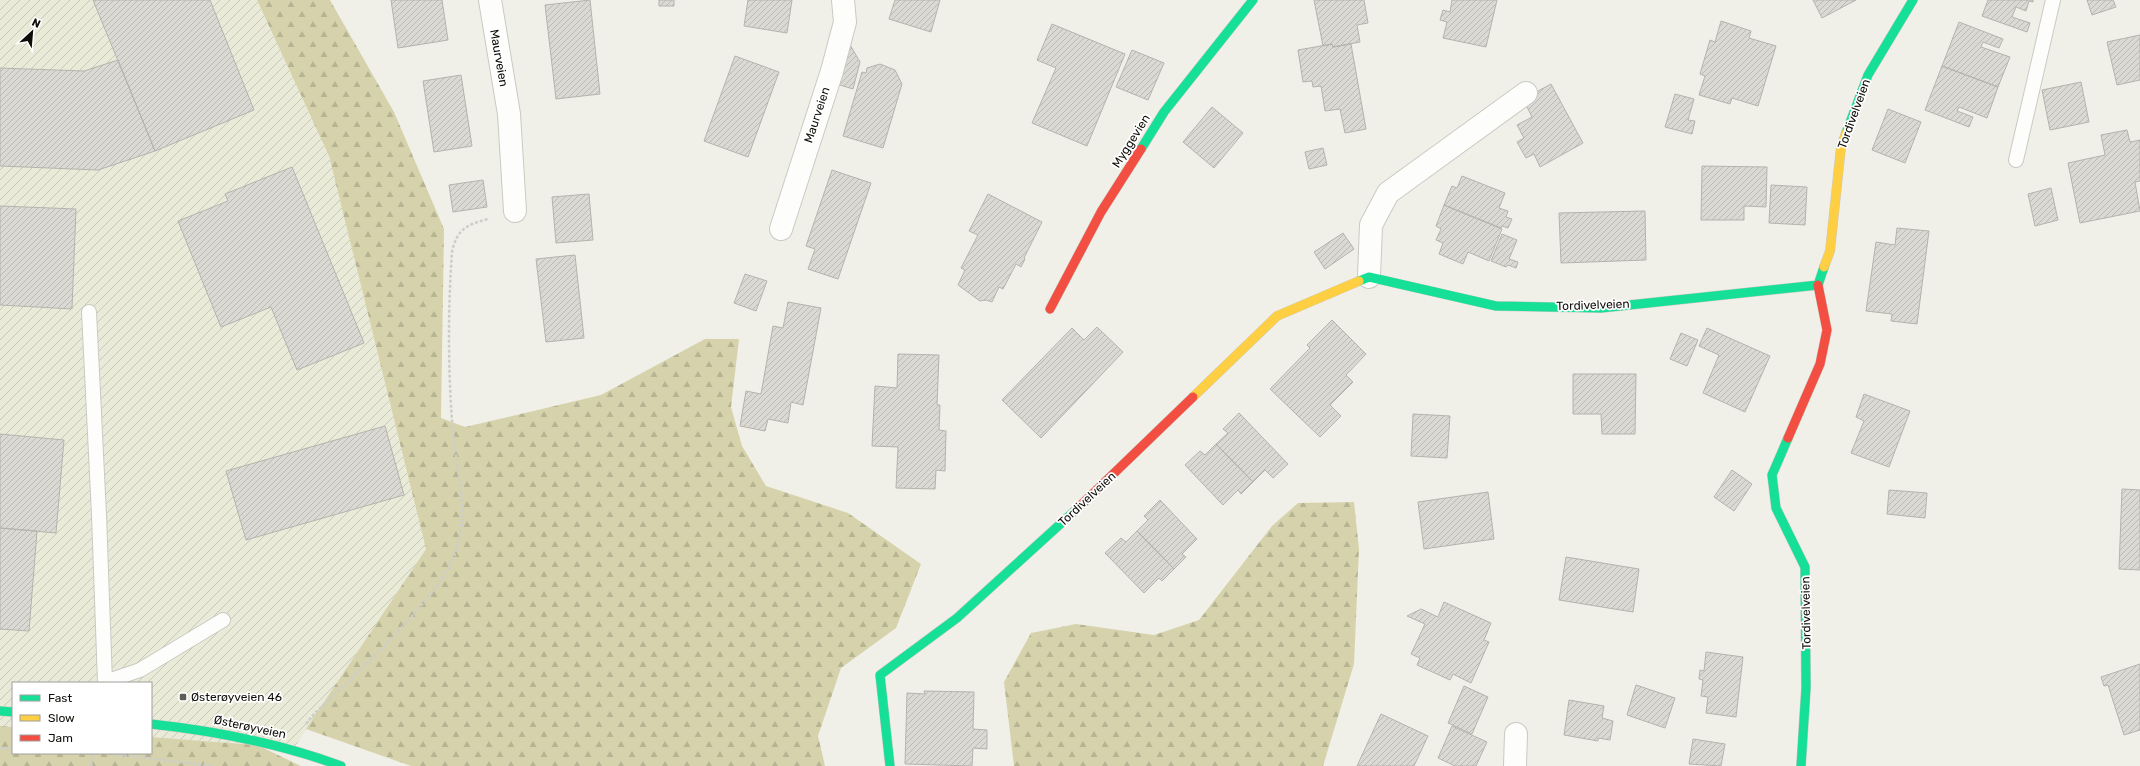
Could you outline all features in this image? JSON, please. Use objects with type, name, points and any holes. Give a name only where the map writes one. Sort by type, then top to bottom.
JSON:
[{"type":"street","name":"Maurveien","points":[[490,0],[509,114],[516,211]]},
{"type":"street","name":"Maurveien","points":[[780,229],[832,71],[845,22],[843,0]]},
{"type":"street","name":"Myggevien","points":[[1050,309],[1101,212],[1164,112],[1253,0]]},
{"type":"street","name":"Tordivelveien","points":[[1801,766],[1806,688],[1805,567],[1776,508],[1772,475],[1820,364],[1827,330],[1818,285],[1830,251],[1840,147],[1868,75],[1913,0]]},
{"type":"street","points":[[1369,277],[1371,225],[1388,193],[1526,92]]},
{"type":"street","name":"Tordivelveien","points":[[890,766],[880,675],[957,618],[1077,510],[1277,316],[1369,277],[1496,306],[1601,308],[1818,285]]},
{"type":"street","points":[[0,711],[12,712]]},
{"type":"street","name":"Østerøyveien","points":[[152,724],[205,730],[245,737],[294,748],[317,762],[341,766]]},
{"type":"street","points":[[1516,734],[1516,766]]},
{"type":"lane","points":[[2016,160],[2053,0]]},
{"type":"lane","points":[[89,312],[100,515],[105,682],[140,670],[223,620]]},
{"type":"path","points":[[304,727],[313,715],[402,627],[439,584],[452,561],[463,521],[462,493],[452,424],[448,361],[452,252],[455,237],[465,227],[516,211]]},
{"type":"path","points":[[0,748],[12,748]]},
{"type":"path","points":[[91,766],[94,754]]},
{"type":"path","points":[[112,754],[214,766]]},
{"type":"shaded area","points":[[0,0],[257,0],[329,156],[426,549],[294,748],[152,737],[152,682],[12,682],[12,727],[0,726]]},
{"type":"green space","points":[[257,0],[330,0],[394,112],[444,229],[441,418],[465,427],[601,395],[705,339],[739,339],[731,407],[742,446],[766,486],[848,513],[921,564],[896,628],[841,668],[818,736],[825,766],[411,766],[306,729],[426,549],[329,156]]},
{"type":"green space","points":[[1354,502],[1359,549],[1354,664],[1323,766],[1014,766],[1004,682],[1031,633],[1076,624],[1154,635],[1199,620],[1272,526],[1298,503]]},
{"type":"green space","points":[[0,726],[12,727],[12,754],[152,754],[152,737],[257,745],[301,766],[0,766]]},
{"type":"building","points":[[93,0],[210,0],[254,110],[155,151]]},
{"type":"building","points":[[391,0],[442,0],[448,40],[398,48]]},
{"type":"building","points":[[590,0],[600,94],[556,99],[545,5]]},
{"type":"building","points":[[659,0],[674,0],[674,6],[659,6]]},
{"type":"building","points":[[748,0],[792,0],[787,33],[744,26]]},
{"type":"building","points":[[895,0],[940,0],[931,32],[889,19]]},
{"type":"building","points":[[1314,0],[1364,0],[1368,23],[1357,25],[1360,42],[1333,47],[1332,44],[1323,46]]},
{"type":"building","points":[[1452,0],[1497,0],[1486,47],[1443,38],[1447,22],[1440,20],[1443,10],[1450,12]]},
{"type":"building","points":[[1813,0],[1856,0],[1822,18]]},
{"type":"building","points":[[1988,0],[2033,0],[2033,2],[2029,1],[2026,11],[2016,7],[2012,17],[2030,23],[2027,32],[1982,16]]},
{"type":"building","points":[[2087,0],[2113,0],[2116,7],[2092,15]]},
{"type":"building","points":[[1721,21],[1751,31],[1749,38],[1776,46],[1758,106],[1732,98],[1730,104],[1699,95],[1705,76],[1700,74],[1710,40],[1715,42]]},
{"type":"building","points":[[1959,22],[2003,39],[1999,48],[1983,42],[1981,47],[2010,57],[1998,87],[1942,66]]},
{"type":"building","points":[[1052,24],[1125,54],[1087,146],[1032,123],[1056,68],[1037,60]]},
{"type":"building","points":[[2140,35],[2140,80],[2117,85],[2107,42]]},
{"type":"building","points":[[849,43],[860,62],[853,89],[837,84]]},
{"type":"building","points":[[1332,44],[1333,47],[1351,44],[1366,129],[1345,133],[1340,109],[1325,111],[1321,86],[1313,87],[1312,81],[1303,82],[1298,50]]},
{"type":"building","points":[[1132,50],[1164,63],[1148,100],[1116,87]]},
{"type":"building","points":[[735,56],[779,72],[748,157],[704,141]]},
{"type":"building","points":[[118,60],[155,151],[98,170],[0,166],[0,68],[84,71]]},
{"type":"building","points":[[880,64],[895,70],[902,84],[883,148],[843,136],[862,72],[866,73],[867,68]]},
{"type":"building","points":[[1942,66],[1998,87],[1987,118],[1959,107],[1957,111],[1973,117],[1969,127],[1925,110]]},
{"type":"building","points":[[461,75],[472,146],[434,152],[423,81]]},
{"type":"building","points":[[2081,82],[2089,122],[2050,130],[2042,90]]},
{"type":"building","points":[[1551,84],[1583,143],[1540,167],[1534,154],[1526,158],[1517,142],[1524,138],[1517,125],[1532,117],[1523,99]]},
{"type":"building","points":[[1675,94],[1694,99],[1688,120],[1695,121],[1692,134],[1665,127]]},
{"type":"building","points":[[1212,107],[1243,133],[1214,168],[1183,142]]},
{"type":"building","points":[[1888,109],[1921,122],[1905,163],[1872,150]]},
{"type":"building","points":[[2127,130],[2130,142],[2140,140],[2140,181],[2135,182],[2140,211],[2080,223],[2068,163],[2105,155],[2101,135]]},
{"type":"building","points":[[1323,148],[1327,165],[1309,169],[1305,152]]},
{"type":"building","points":[[1702,166],[1767,167],[1766,207],[1744,206],[1744,220],[1701,220]]},
{"type":"building","points":[[292,167],[364,343],[297,370],[271,307],[221,327],[178,221],[228,201],[225,194]]},
{"type":"building","points":[[832,170],[871,183],[838,279],[808,269],[815,249],[806,246]]},
{"type":"building","points":[[1462,176],[1505,193],[1499,208],[1508,211],[1506,217],[1512,219],[1508,228],[1502,226],[1501,228],[1444,205],[1452,186],[1457,188]]},
{"type":"building","points":[[483,180],[487,207],[453,212],[449,185]]},
{"type":"building","points":[[1771,185],[1807,187],[1805,225],[1769,223]]},
{"type":"building","points":[[2051,188],[2058,220],[2035,226],[2028,194]]},
{"type":"building","points":[[589,194],[593,240],[556,243],[552,197]]},
{"type":"building","points":[[988,194],[1042,222],[1021,267],[1016,264],[1003,289],[999,287],[992,302],[986,300],[980,301],[958,285],[965,270],[961,268],[978,235],[969,231]]},
{"type":"building","points":[[1444,205],[1502,229],[1489,261],[1468,252],[1463,264],[1439,254],[1443,243],[1436,240],[1441,229],[1436,226]]},
{"type":"building","points":[[0,206],[76,209],[72,309],[0,305]]},
{"type":"building","points":[[1645,211],[1646,260],[1561,263],[1559,213]]},
{"type":"building","points":[[1897,228],[1929,231],[1917,324],[1891,321],[1892,314],[1866,311],[1876,242],[1895,245]]},
{"type":"building","points":[[1343,233],[1354,249],[1325,269],[1314,252]]},
{"type":"building","points":[[1502,234],[1517,240],[1509,259],[1518,262],[1516,268],[1508,265],[1506,267],[1491,261]]},
{"type":"building","points":[[575,255],[584,338],[546,342],[536,259]]},
{"type":"building","points":[[745,274],[767,281],[756,311],[734,303]]},
{"type":"building","points":[[788,302],[821,308],[803,405],[791,402],[788,423],[768,419],[765,431],[740,426],[746,391],[761,394],[773,326],[783,328]]},
{"type":"building","points":[[1332,320],[1366,354],[1346,375],[1353,382],[1330,405],[1341,416],[1320,437],[1270,389],[1310,348],[1307,345]]},
{"type":"building","points":[[1097,327],[1123,352],[1041,438],[1002,400],[1072,328],[1084,340]]},
{"type":"building","points":[[1707,328],[1770,356],[1745,412],[1703,393],[1719,355],[1699,346]]},
{"type":"building","points":[[1681,333],[1698,340],[1687,366],[1670,359]]},
{"type":"building","points":[[898,354],[939,355],[937,405],[940,405],[939,430],[946,431],[945,471],[936,470],[935,489],[896,488],[898,447],[872,446],[875,386],[897,388]]},
{"type":"building","points":[[1573,374],[1636,374],[1635,434],[1602,434],[1601,414],[1573,414]]},
{"type":"building","points":[[1864,394],[1910,411],[1889,467],[1851,453],[1864,421],[1856,417]]},
{"type":"building","points":[[1239,413],[1288,464],[1273,478],[1265,470],[1253,482],[1216,444],[1228,433],[1223,429]]},
{"type":"building","points":[[1413,414],[1450,416],[1447,458],[1411,456]]},
{"type":"building","points":[[385,426],[404,495],[246,540],[226,471]]},
{"type":"building","points":[[0,434],[64,440],[56,533],[0,528]]},
{"type":"building","points":[[1216,444],[1253,482],[1241,494],[1238,490],[1223,505],[1185,465],[1200,451],[1205,455]]},
{"type":"building","points":[[1732,470],[1752,484],[1734,511],[1714,497]]},
{"type":"building","points":[[2122,489],[2140,490],[2140,570],[2119,569]]},
{"type":"building","points":[[1889,490],[1927,493],[1925,518],[1887,514]]},
{"type":"building","points":[[1488,492],[1494,539],[1424,549],[1418,502]]},
{"type":"building","points":[[1160,500],[1197,539],[1182,554],[1186,557],[1174,569],[1137,531],[1148,520],[1144,516]]},
{"type":"building","points":[[0,528],[37,531],[29,631],[0,629]]},
{"type":"building","points":[[1137,531],[1174,569],[1162,581],[1159,578],[1144,593],[1105,553],[1121,538],[1126,542]]},
{"type":"building","points":[[1566,557],[1639,569],[1633,612],[1559,600]]},
{"type":"building","points":[[1444,602],[1491,623],[1484,640],[1489,642],[1471,683],[1453,674],[1450,680],[1417,665],[1420,658],[1411,654],[1425,624],[1407,616],[1421,609],[1438,617]]},
{"type":"building","points":[[1706,652],[1743,657],[1736,717],[1706,713],[1708,697],[1701,696],[1703,680],[1699,679],[1700,670],[1704,671]]},
{"type":"building","points":[[2140,664],[2140,730],[2124,735],[2108,685],[2104,686],[2101,677]]},
{"type":"building","points":[[1636,685],[1675,698],[1665,728],[1627,715]]},
{"type":"building","points":[[1464,686],[1488,697],[1472,734],[1448,723]]},
{"type":"building","points":[[924,691],[974,692],[973,729],[987,730],[987,749],[973,748],[972,766],[905,764],[907,693],[925,694]]},
{"type":"building","points":[[1569,700],[1604,706],[1602,718],[1613,721],[1610,740],[1598,738],[1598,741],[1564,735]]},
{"type":"building","points":[[1381,714],[1428,736],[1414,766],[1357,766]]},
{"type":"building","points":[[1452,726],[1487,742],[1476,766],[1455,766],[1438,758]]},
{"type":"building","points":[[1693,739],[1725,744],[1721,766],[1689,764]]},
{"type":"traffic: fast","points":[[1141,149],[1164,112],[1253,0]]},
{"type":"traffic: fast","points":[[1846,133],[1868,75],[1913,0]]},
{"type":"traffic: fast","points":[[1359,281],[1369,277],[1496,306],[1601,308],[1818,285],[1824,267]]},
{"type":"traffic: fast","points":[[1788,438],[1772,475],[1776,508],[1805,567],[1806,688],[1801,766]]},
{"type":"traffic: fast","points":[[890,766],[880,675],[957,618],[1079,507]]},
{"type":"traffic: fast","points":[[0,711],[12,712]]},
{"type":"traffic: fast","points":[[152,724],[223,734],[271,744],[341,766]]},
{"type":"traffic: slow","points":[[1824,267],[1830,251],[1841,147],[1846,133]]},
{"type":"traffic: slow","points":[[1193,397],[1277,316],[1359,281]]},
{"type":"traffic: jam","points":[[1050,309],[1101,212],[1141,149]]},
{"type":"traffic: jam","points":[[1788,438],[1820,364],[1827,330],[1818,285]]},
{"type":"traffic: jam","points":[[1079,507],[1193,397]]},
{"type":"place","name":"Østerøyveien 46","points":[[183,697]]}]
